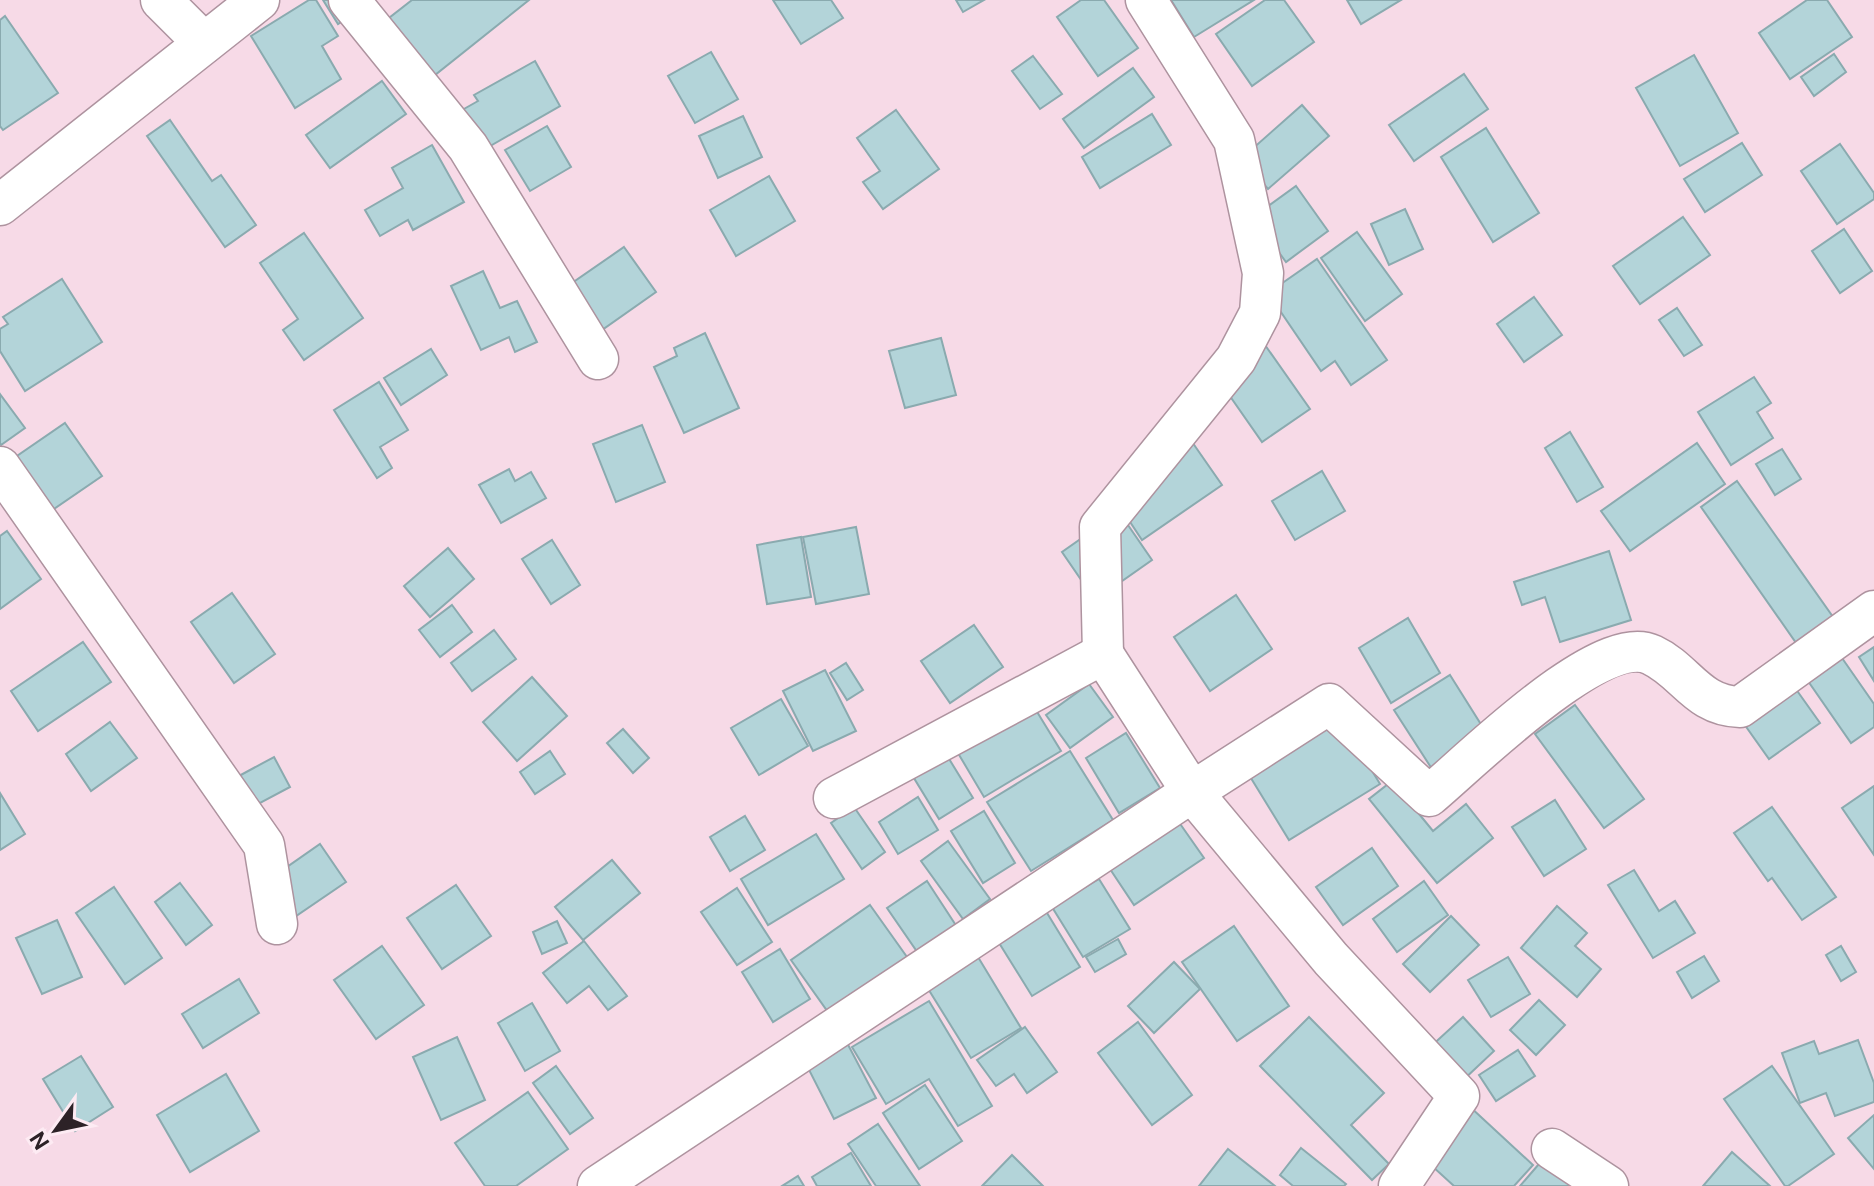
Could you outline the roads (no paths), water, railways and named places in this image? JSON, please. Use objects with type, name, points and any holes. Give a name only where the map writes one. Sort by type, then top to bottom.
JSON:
[{"type":"street","points":[[161,0],[204,43]]},
{"type":"street","points":[[0,205],[259,0]]},
{"type":"street","points":[[349,0],[468,147],[598,359]]},
{"type":"street","points":[[1146,0],[1234,140],[1263,273],[1260,313],[1236,359],[1100,527],[1103,654],[1192,792],[1331,959],[1459,1096],[1399,1186]]},
{"type":"street","points":[[0,467],[264,845],[277,924]]},
{"type":"street","points":[[598,1186],[1329,704],[1429,796],[1526,710],[1560,685],[1605,660],[1632,651],[1651,654],[1704,698],[1724,707],[1740,707],[1874,611]]},
{"type":"street","points":[[834,798],[1103,654]]},
{"type":"street","points":[[1552,1149],[1608,1186]]}]
